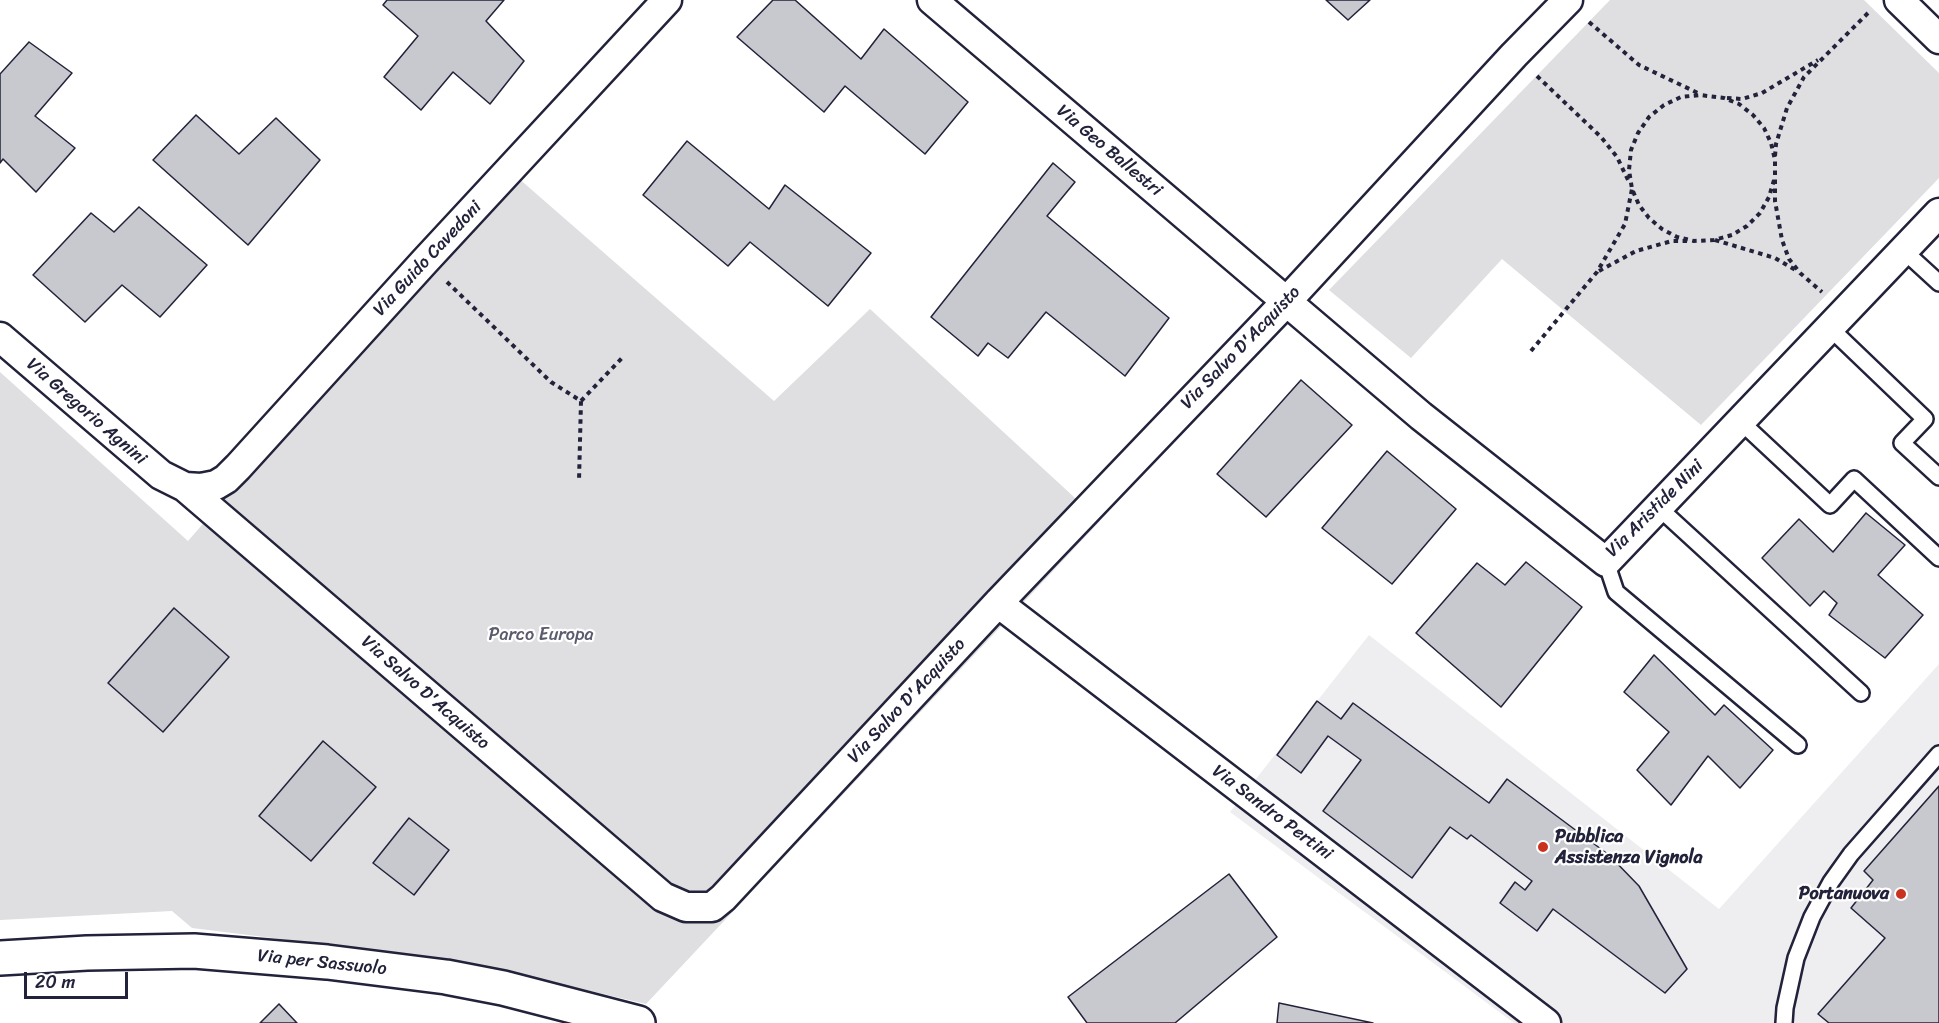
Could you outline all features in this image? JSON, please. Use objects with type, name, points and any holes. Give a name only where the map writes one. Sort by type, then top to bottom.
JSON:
[{"type":"main road","name":"Via per Sassuolo","points":[[0,958],[87,953],[194,951],[327,962],[435,975],[492,985],[558,1000],[638,1023]]},
{"type":"street","name":"Via Guido Cavedoni","points":[[180,485],[201,488],[216,485],[226,478],[667,0]]},
{"type":"street","name":"Via Geo Ballestri","points":[[933,0],[1286,302]]},
{"type":"street","name":"Via Salvo D'Acquisto","points":[[180,485],[654,890],[663,897],[686,907],[712,907],[1286,302],[1514,55],[1567,1]]},
{"type":"street","points":[[1886,4],[1939,39]]},
{"type":"street","name":"Via Aristide Nini","points":[[1286,302],[1421,416],[1606,562],[1939,213]]},
{"type":"street","name":"Via Gregorio Agnini","points":[[0,337],[148,466],[180,485]]},
{"type":"street","name":"Via Sandro Pertini","points":[[998,603],[1546,1023]]},
{"type":"lane","points":[[1903,250],[1939,283]]},
{"type":"lane","points":[[1836,320],[1925,419],[1902,443],[1939,477]]},
{"type":"lane","points":[[1740,422],[1830,505],[1854,479],[1939,558]]},
{"type":"lane","points":[[1658,507],[1861,693]]},
{"type":"lane","points":[[1606,562],[1616,592],[1798,745]]},
{"type":"lane","points":[[1784,1023],[1796,958],[1812,917],[1831,882],[1851,854],[1939,754]]},
{"type":"path","points":[[1567,1],[1639,65],[1700,94],[1742,99],[1762,93],[1824,55],[1886,4]]},
{"type":"path","points":[[1514,55],[1601,137],[1617,157],[1639,204],[1655,224],[1677,237],[1694,241]]},
{"type":"path","points":[[1824,55],[1804,77],[1787,108],[1776,144],[1774,180],[1782,240],[1800,273],[1836,320]]},
{"type":"path","points":[[1531,351],[1597,272],[1625,224],[1632,189],[1629,170],[1631,150],[1638,133],[1649,117],[1664,105],[1682,97],[1700,94]]},
{"type":"path","points":[[1724,98],[1739,104],[1764,128],[1775,160]]},
{"type":"path","points":[[1597,272],[1636,251],[1672,241],[1714,240],[1732,235],[1747,226],[1760,213],[1769,197],[1774,180]]},
{"type":"path","points":[[1714,240],[1775,258],[1800,273]]},
{"type":"path","points":[[425,261],[551,382],[581,401]]},
{"type":"path","points":[[579,481],[581,401],[624,357]]},
{"type":"shaded area","points":[[1369,635],[1719,909],[1939,664],[1939,1023],[1514,1023],[1230,812]]},
{"type":"green space","points":[[1610,0],[1864,0],[1939,73],[1939,178],[1701,425],[1502,259],[1411,358],[1329,290]]},
{"type":"green space","name":"Parco Europa","points":[[509,170],[774,401],[870,309],[1100,521],[646,1004],[466,962],[192,928],[172,911],[0,920],[0,372],[188,541]]},
{"type":"building","points":[[387,0],[504,0],[486,21],[524,61],[490,104],[453,72],[421,110],[384,77],[418,36],[383,5]]},
{"type":"building","points":[[773,0],[795,0],[861,59],[884,29],[968,102],[925,154],[845,86],[824,112],[737,37]]},
{"type":"building","points":[[1326,0],[1370,0],[1348,20]]},
{"type":"building","points":[[29,42],[72,73],[35,116],[75,148],[36,192],[3,159],[0,163],[0,74]]},
{"type":"building","points":[[196,115],[239,154],[276,118],[320,160],[248,245],[153,160]]},
{"type":"building","points":[[687,141],[769,209],[785,185],[871,253],[828,306],[750,242],[728,266],[643,195]]},
{"type":"building","points":[[1053,163],[1075,182],[1047,216],[1169,318],[1125,376],[1046,312],[1008,358],[988,343],[978,356],[931,317]]},
{"type":"building","points":[[139,207],[207,265],[160,317],[122,285],[85,322],[33,275],[91,213],[114,232]]},
{"type":"building","points":[[1301,380],[1352,425],[1266,517],[1217,474]]},
{"type":"building","points":[[1387,451],[1456,509],[1392,584],[1322,528]]},
{"type":"building","points":[[1866,513],[1905,545],[1878,575],[1923,615],[1885,658],[1829,615],[1837,603],[1824,591],[1810,606],[1762,558],[1799,519],[1833,552]]},
{"type":"building","points":[[1526,562],[1582,607],[1501,707],[1416,633],[1477,563],[1505,585]]},
{"type":"building","points":[[174,608],[229,657],[163,732],[108,683]]},
{"type":"building","points":[[1654,655],[1715,715],[1724,705],[1773,750],[1740,788],[1708,756],[1671,805],[1637,770],[1669,732],[1624,692]]},
{"type":"building","name":"Pubblica Assistenza Vignola","points":[[1317,701],[1341,719],[1353,703],[1489,803],[1507,779],[1609,855],[1639,886],[1687,969],[1665,993],[1553,909],[1537,931],[1500,903],[1515,882],[1525,890],[1532,881],[1471,835],[1467,839],[1450,827],[1412,878],[1323,811],[1361,760],[1328,736],[1301,773],[1277,755]]},
{"type":"building","points":[[323,741],[376,787],[311,861],[259,816]]},
{"type":"building","name":"Portanuova","points":[[1939,786],[1939,1023],[1829,1023],[1818,1014],[1885,938],[1851,908],[1873,880],[1864,871]]},
{"type":"building","points":[[409,818],[449,850],[414,895],[373,863]]},
{"type":"building","points":[[1229,874],[1277,937],[1175,1023],[1087,1023],[1068,997]]},
{"type":"building","points":[[1279,1003],[1373,1023],[1277,1023]]},
{"type":"building","points":[[279,1004],[297,1023],[260,1023]]},
{"type":"place","name":"Pubblica Assistenza Vignola","points":[[1543,847]]},
{"type":"place","name":"Portanuova","points":[[1901,894]]}]
